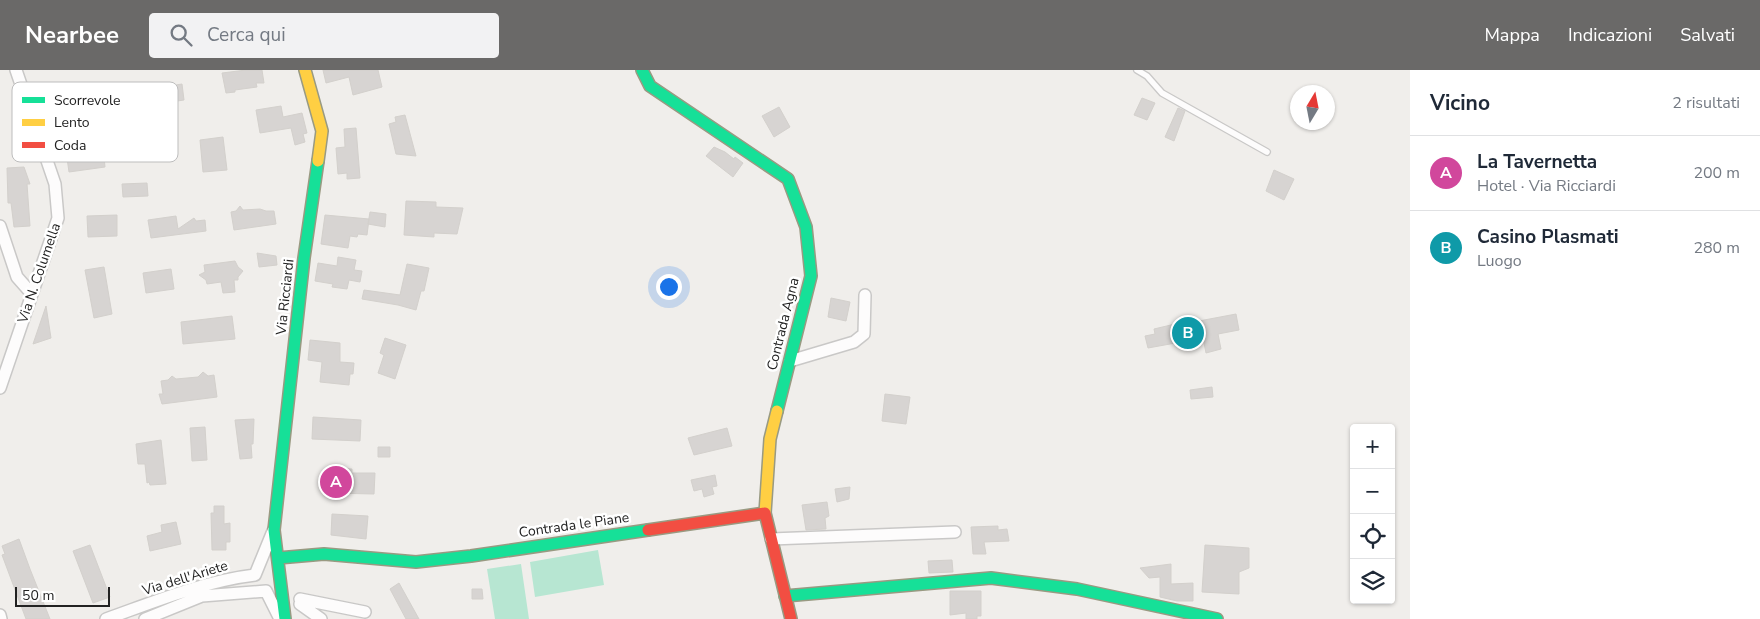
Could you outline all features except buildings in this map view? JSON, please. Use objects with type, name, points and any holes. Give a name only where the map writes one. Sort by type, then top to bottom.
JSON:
[{"type":"street","name":"Via N. Columella","points":[[16,70],[20,82]]},
{"type":"street","name":"Via Ricciardi","points":[[274,530],[304,258],[322,131],[305,70]]},
{"type":"street","name":"Contrada Agna","points":[[642,70],[650,86],[788,179],[806,227],[811,276],[770,439],[765,513]]},
{"type":"street","name":"Via N. Columella","points":[[0,388],[58,218],[55,184],[47,162]]},
{"type":"street","points":[[0,226],[17,277],[32,294]]},
{"type":"street","points":[[790,361],[854,342],[864,334],[865,295]]},
{"type":"street","points":[[765,513],[791,619]]},
{"type":"street","name":"Contrada le Piane","points":[[278,558],[324,554],[416,562],[765,513]]},
{"type":"street","points":[[274,530],[285,619]]},
{"type":"street","points":[[274,530],[255,576],[257,586],[266,591],[280,619]]},
{"type":"street","points":[[771,539],[955,532]]},
{"type":"street","points":[[255,576],[260,567],[270,565],[279,570],[281,580],[276,589],[266,591]]},
{"type":"street","name":"Via dell'Ariete","points":[[106,619],[184,592],[233,578],[255,576]]},
{"type":"street","points":[[785,596],[991,578],[1077,589],[1217,619]]},
{"type":"street","name":"Via dell'Ariete","points":[[145,619],[202,596],[266,591]]},
{"type":"street","points":[[321,619],[300,602],[364,612]]},
{"type":"street","points":[[0,615],[2,619]]},
{"type":"lane","points":[[1137,70],[1147,76],[1162,93],[1267,152]]},
{"type":"green space","points":[[598,550],[604,585],[535,597],[530,562]]},
{"type":"green space","points":[[521,564],[529,619],[495,619],[487,569]]},
{"type":"traffic: fast","points":[[642,70],[650,86],[788,179],[806,227],[811,276],[777,411]]},
{"type":"traffic: fast","points":[[285,619],[274,530],[304,258],[318,161]]},
{"type":"traffic: fast","points":[[278,558],[324,554],[416,562],[471,556],[648,530]]},
{"type":"traffic: fast","points":[[785,596],[991,578],[1077,589],[1217,619]]},
{"type":"traffic: slow","points":[[305,70],[322,131],[318,161]]},
{"type":"traffic: slow","points":[[765,513],[770,439],[777,411]]},
{"type":"traffic: jam","points":[[648,530],[765,513],[791,619]]},
{"type":"place","name":"Casino Plasmati","points":[[1188,333]]},
{"type":"place","name":"La Tavernetta","points":[[336,482]]}]
